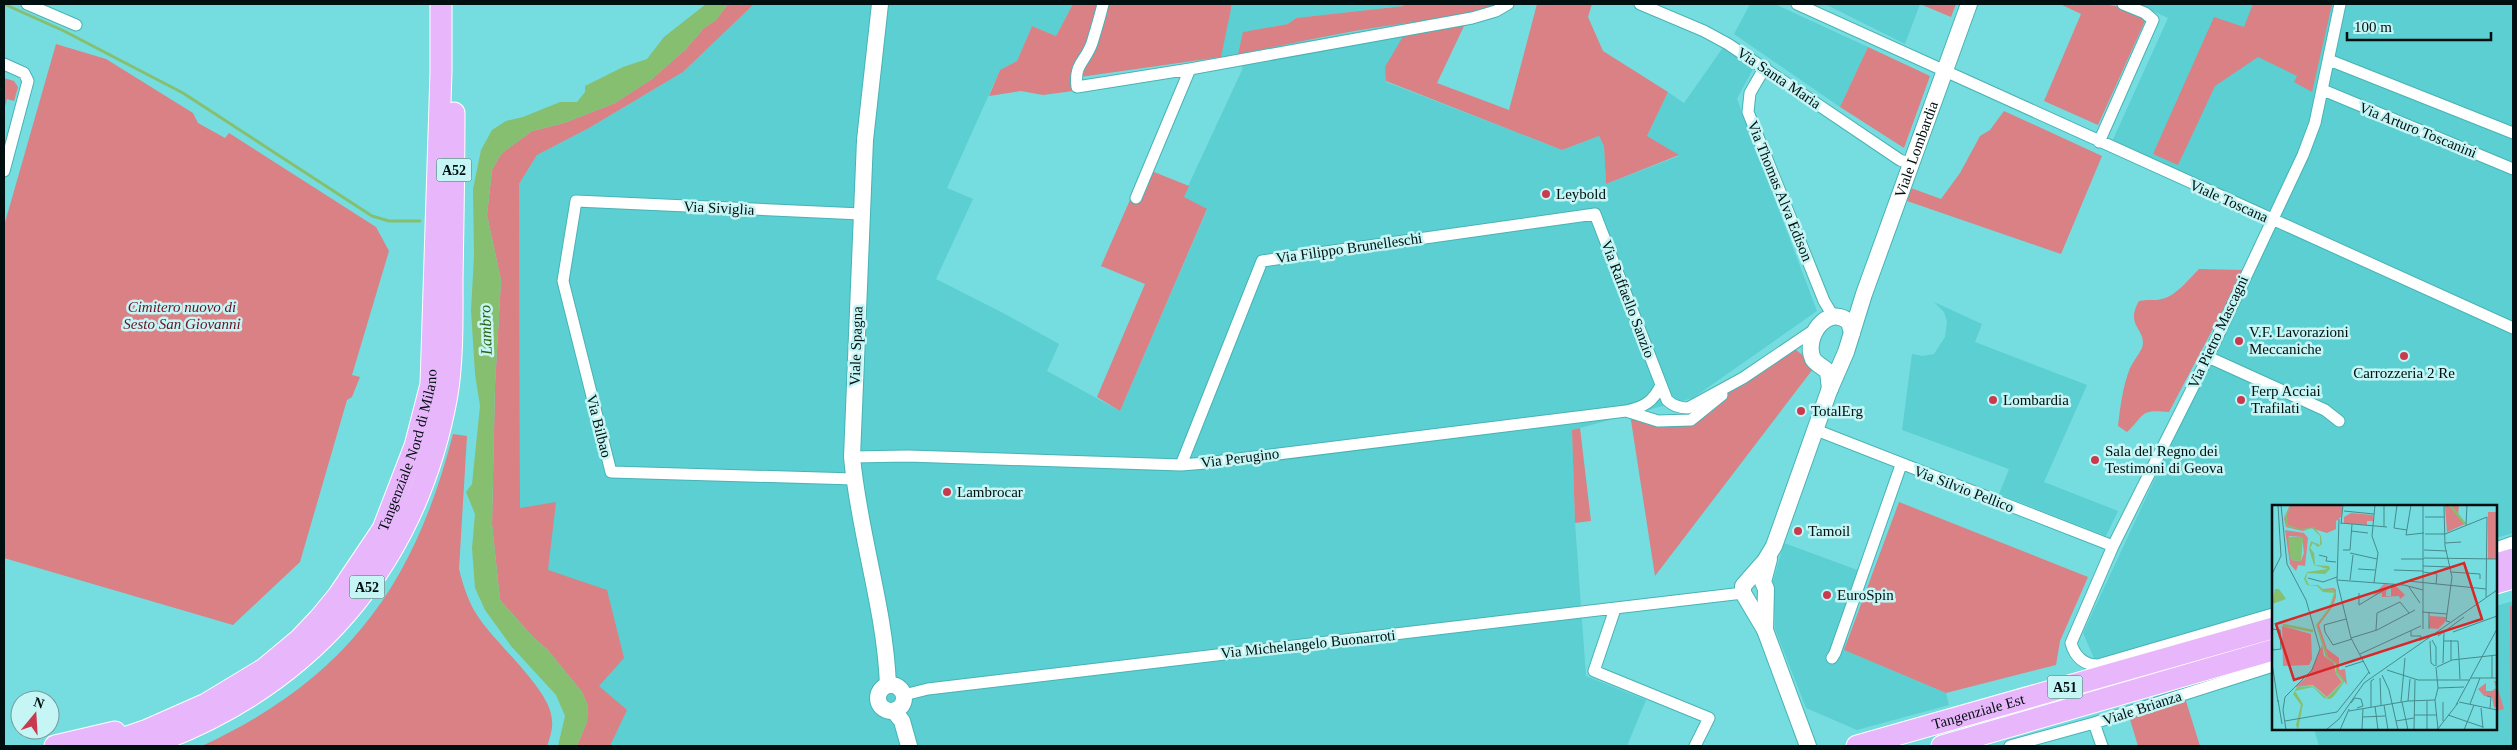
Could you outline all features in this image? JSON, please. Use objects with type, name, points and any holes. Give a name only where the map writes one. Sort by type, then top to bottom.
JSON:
[{"type":"highway","name":"Tangenziale Nord di Milano","points":[[147,736],[202,699],[300,639],[338,596],[383,529],[415,446],[431,384],[441,82],[441,4]]},
{"type":"highway","name":"Tangenziale Nord di Milano","points":[[100,746],[200,725],[258,693],[310,652],[332,630],[386,559],[418,497],[437,439],[447,393],[450,362],[456,4]]},
{"type":"highway","points":[[2497,564],[2513,558]]},
{"type":"highway","points":[[2497,583],[2513,578]]},
{"type":"highway","name":"Tangenziale Est","points":[[1858,746],[2272,628]]},
{"type":"highway","name":"Tangenziale Est","points":[[1942,746],[2272,650]]},
{"type":"highway","points":[[55,746],[77,741],[147,736]]},
{"type":"street","points":[[27,4],[76,25]]},
{"type":"street","name":"Viale Spagna","points":[[880,4],[865,140],[852,457],[854,478],[887,655],[888,685],[879,693],[878,701],[882,708],[894,711],[902,721],[909,746]]},
{"type":"street","points":[[1103,4],[1091,44],[1077,66],[1075,73],[1077,87],[1190,69],[1472,18],[1496,12],[1508,4]]},
{"type":"street","name":"Via Santa Maria","points":[[1640,4],[1704,31],[1766,67],[1900,160],[1911,164]]},
{"type":"street","name":"Viale Toscana","points":[[1796,4],[2513,328]]},
{"type":"street","name":"Viale Lombardia","points":[[1753,588],[1771,552],[1852,333],[1864,294],[1969,4]]},
{"type":"street","points":[[2099,142],[2153,20],[2145,13],[2123,4]]},
{"type":"street","name":"Via Pietro Mascagni","points":[[2272,614],[2098,665],[2090,665],[2080,660],[2073,651],[2071,643],[2113,546],[2208,357],[2303,155],[2315,123],[2340,4]]},
{"type":"street","points":[[2329,60],[2513,133]]},
{"type":"street","points":[[4,64],[24,73],[27,77],[28,87],[4,171]]},
{"type":"street","name":"Via Thomas Alva Edison","points":[[1766,67],[1750,93],[1748,112],[1824,300],[1837,316]]},
{"type":"street","points":[[1136,198],[1190,69]]},
{"type":"street","name":"Via Arturo Toscanini","points":[[2323,90],[2513,169]]},
{"type":"street","name":"Via Siviglia","points":[[576,201],[862,214]]},
{"type":"street","name":"Via Bilbao","points":[[576,201],[563,281],[611,472],[854,478]]},
{"type":"street","name":"Via Raffaello Sanzio","points":[[1595,214],[1661,385]]},
{"type":"street","name":"Via Filippo Brunelleschi","points":[[1181,465],[1262,261],[1595,214]]},
{"type":"street","name":"Viale Lombardia","points":[[1817,328],[1826,318],[1854,310],[1864,294]]},
{"type":"street","points":[[1837,316],[1850,322],[1852,333]]},
{"type":"street","points":[[1817,328],[1812,353],[1816,363],[1825,368],[1836,366],[1841,362]]},
{"type":"street","name":"Via Perugino","points":[[1661,385],[1667,400],[1673,406],[1688,408],[1743,378],[1817,328]]},
{"type":"street","points":[[1792,346],[1812,353]]},
{"type":"street","points":[[2208,357],[2325,410],[2339,421]]},
{"type":"street","name":"Viale Lombardia","points":[[1825,368],[1830,378],[1829,391]]},
{"type":"street","name":"Via Perugino","points":[[1626,411],[1658,420],[1691,420],[1743,378]]},
{"type":"street","name":"Via Perugino","points":[[852,457],[908,456],[1181,465],[1626,411],[1642,407],[1656,394],[1661,385]]},
{"type":"street","name":"Via Silvio Pellico","points":[[1816,430],[1901,465],[2113,546]]},
{"type":"street","points":[[1832,658],[1836,654],[1901,465]]},
{"type":"street","points":[[2497,548],[2513,542]]},
{"type":"street","points":[[1753,588],[1765,630],[1808,746]]},
{"type":"street","name":"Via Michelangelo Buonarroti","points":[[904,695],[928,689],[1136,663],[1714,597],[1753,588]]},
{"type":"street","points":[[1615,609],[1594,671],[1709,718],[1695,746]]},
{"type":"street","name":"Viale Brianza","points":[[2010,746],[2094,723],[2272,666]]},
{"type":"street","points":[[888,685],[896,686],[904,695],[903,703],[894,711]]},
{"type":"street","points":[[2094,723],[2102,746]]},
{"type":"shaded area","points":[[754,4],[1073,4],[1056,36],[1032,26],[1017,61],[1000,70],[947,188],[973,199],[936,279],[1059,344],[1047,371],[1120,411],[1207,210],[1183,197],[1242,70],[1243,63],[1218,68],[1232,4],[1404,4],[1404,6],[1296,18],[1288,24],[1244,32],[1238,53],[1404,23],[1405,33],[1386,82],[1562,150],[1599,136],[1604,146],[1606,184],[1679,156],[1647,136],[1668,92],[1684,103],[1724,46],[1754,67],[1737,99],[1817,311],[1693,398],[1572,430],[1575,523],[1586,676],[1646,700],[1627,746],[610,746],[626,710],[598,686],[520,509],[519,184],[537,155],[589,128],[683,72]]},
{"type":"shaded area","points":[[1750,4],[1775,4],[1868,47],[1840,107],[1734,34]]},
{"type":"shaded area","points":[[1825,4],[1920,4],[1905,44]]},
{"type":"shaded area","points":[[2137,4],[2513,4],[2513,533],[2497,538],[2497,505],[2272,505],[2272,609],[2097,665],[2083,633],[2276,219],[2111,144],[2168,18]]},
{"type":"shaded area","name":"Lombardia","points":[[1934,302],[1982,324],[1975,342],[2087,385],[2044,482],[2118,511],[2106,536],[1999,494],[2009,469],[1902,430],[1912,354],[1922,356],[1934,354],[1945,337],[1947,322],[1944,312]]},
{"type":"shaded area","points":[[1784,543],[1860,571],[1835,636],[1847,640],[1844,650],[1946,693],[1949,705],[1857,730],[1806,708],[1775,629],[1773,581]]},
{"type":"shaded area","points":[[2513,601],[2513,746],[2319,746],[2314,730],[2497,730],[2497,606]]},
{"type":"green space","points":[[728,4],[754,4],[683,72],[589,128],[537,155],[519,184],[520,508],[556,502],[548,570],[607,590],[624,658],[599,686],[627,710],[610,746],[577,746],[587,722],[588,706],[582,692],[547,649],[535,639],[500,600],[492,524],[495,385],[501,280],[487,215],[492,170],[501,154],[532,131],[564,123],[615,103],[652,79],[686,49],[704,28],[716,20]]},
{"type":"green space","points":[[1073,4],[1099,4],[1087,43],[1072,69],[1073,91],[1043,95],[1021,91],[989,96],[1000,70],[1017,61],[1032,26],[1056,36]]},
{"type":"green space","points":[[1108,4],[1232,4],[1221,57],[1080,77],[1080,70]]},
{"type":"green space","points":[[1404,4],[1496,4],[1476,14],[1365,29],[1238,54],[1243,32],[1288,24],[1296,18],[1404,6]]},
{"type":"green space","points":[[1537,4],[1592,4],[1588,17],[1603,51],[1668,92],[1647,136],[1679,155],[1606,184],[1604,146],[1599,136],[1562,150],[1386,81],[1385,67],[1405,33],[1465,24],[1437,83],[1509,110]]},
{"type":"green space","points":[[1920,4],[1956,4],[1951,17]]},
{"type":"green space","points":[[2060,4],[2117,6],[2128,9],[2145,21],[2098,125],[2044,101],[2081,14]]},
{"type":"green space","points":[[2253,4],[2332,4],[2312,92],[2294,82],[2297,76],[2258,57],[2215,86],[2178,165],[2153,154],[2214,17],[2244,27]]},
{"type":"green space","name":"Cimitero nuovo di Sesto San Giovanni","points":[[56,44],[106,59],[193,113],[198,123],[225,138],[229,133],[376,227],[389,251],[352,375],[360,377],[352,397],[347,400],[300,562],[233,625],[4,558],[4,226]]},
{"type":"green space","points":[[1868,47],[1930,76],[1904,148],[1840,107]]},
{"type":"green space","points":[[4,78],[14,81],[18,87],[14,101],[7,99],[4,110]]},
{"type":"green space","points":[[2004,111],[2102,156],[2061,254],[1907,201],[1911,188],[1941,199],[1960,173],[1980,136],[1990,130]]},
{"type":"green space","points":[[1144,168],[1189,186],[1184,197],[1207,209],[1120,411],[1097,397],[1145,284],[1101,266]]},
{"type":"green space","points":[[2199,269],[2244,270],[2169,412],[2148,412],[2127,432],[2118,426],[2122,397],[2130,368],[2141,351],[2143,342],[2135,322],[2135,310],[2139,301],[2159,300],[2172,294],[2182,287]]},
{"type":"green space","points":[[1792,347],[1816,365],[1655,576],[1630,414],[1682,422]]},
{"type":"green space","points":[[1580,428],[1591,521],[1575,523],[1572,430]]},
{"type":"green space","points":[[453,434],[467,436],[459,569],[462,581],[468,599],[477,615],[542,694],[549,708],[552,720],[547,746],[202,746],[253,720],[296,690],[334,658],[367,622],[394,582],[418,537],[437,488]]},
{"type":"green space","points":[[1899,502],[2088,577],[2060,641],[2056,665],[1946,693],[1844,650]]},
{"type":"green space","points":[[2510,606],[2513,606],[2513,746],[2511,746]]},
{"type":"green space","points":[[2497,686],[2504,709],[2497,711]]},
{"type":"green space","points":[[2185,698],[2200,746],[2138,746],[2129,716]]},
{"type":"water","name":"Lambro","points":[[706,4],[728,4],[716,20],[704,28],[686,49],[652,79],[615,103],[564,123],[532,131],[501,154],[492,170],[487,215],[501,280],[495,385],[492,524],[500,600],[535,639],[547,649],[582,692],[588,706],[587,722],[577,746],[558,746],[565,716],[556,695],[511,646],[485,610],[475,588],[472,548],[475,514],[466,492],[472,484],[480,406],[475,374],[471,310],[474,256],[473,189],[481,150],[492,130],[506,121],[523,117],[560,102],[577,102],[585,92],[585,86],[623,67],[647,59],[664,37]]},
{"type":"waterway","points":[[4,4],[64,31],[183,93],[372,216],[389,221],[420,221]]},
{"type":"place","name":"Leybold","points":[[1546,194]]},
{"type":"place","name":"V.F. Lavorazioni Meccaniche","points":[[2239,341]]},
{"type":"place","name":"Carrozzeria 2 Re","points":[[2404,356]]},
{"type":"place","name":"Lombardia","points":[[1993,400]]},
{"type":"place","name":"Ferp Acciai Trafilati","points":[[2241,400]]},
{"type":"place","name":"TotalErg","points":[[1801,411]]},
{"type":"place","name":"Sala del Regno dei Testimoni di Geova","points":[[2095,460]]},
{"type":"place","name":"Lambrocar","points":[[947,492]]},
{"type":"place","name":"Tamoil","points":[[1798,531]]},
{"type":"place","name":"EuroSpin","points":[[1827,595]]}]
